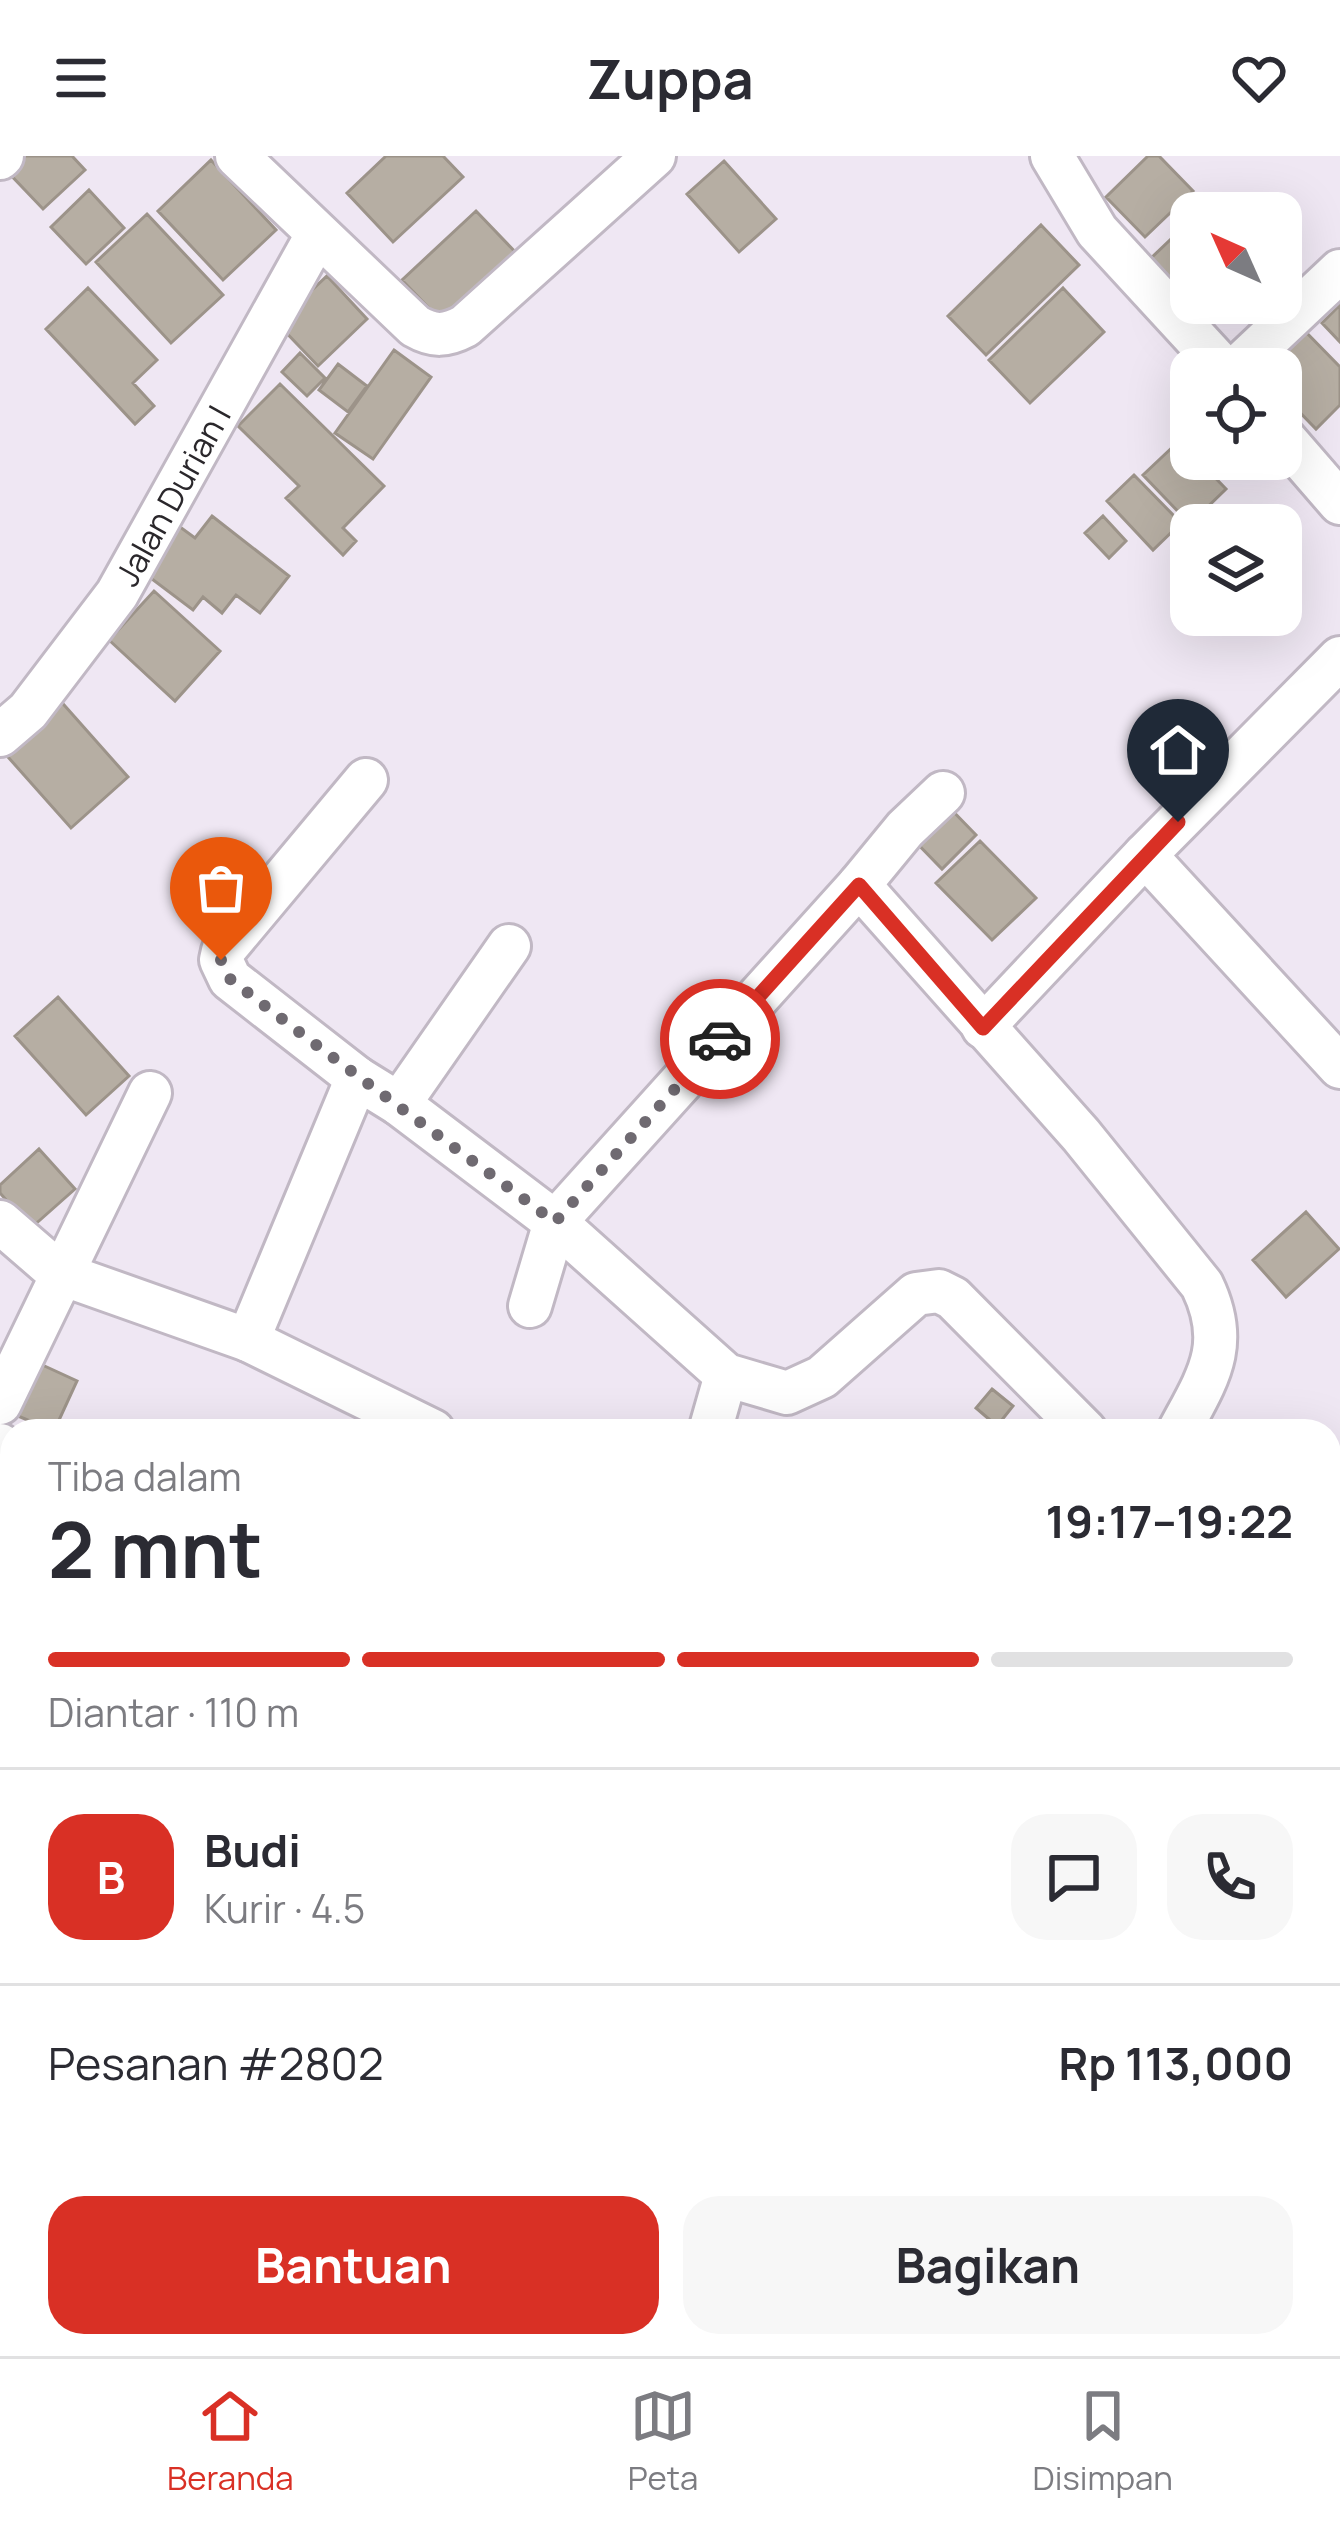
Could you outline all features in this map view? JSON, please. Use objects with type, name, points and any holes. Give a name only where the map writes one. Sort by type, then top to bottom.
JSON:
[{"type":"street","points":[[237,156],[415,326],[431,335],[466,326],[654,156]]},
{"type":"street","points":[[1052,156],[1097,231],[1204,348]]},
{"type":"street","name":"Jalan Durian I","points":[[0,735],[28,711],[118,594],[317,235]]},
{"type":"street","points":[[1259,348],[1340,272]]},
{"type":"street","points":[[1302,459],[1340,503]]},
{"type":"street","points":[[983,1028],[1340,658]]},
{"type":"street","points":[[366,780],[223,951],[221,960],[230,979],[555,1222],[726,1376],[787,1393],[804,1387],[822,1377],[916,1294],[928,1291],[953,1298],[1072,1419]]},
{"type":"street","points":[[530,1306],[555,1222],[905,829],[943,793]]},
{"type":"street","points":[[1145,855],[1340,1067]]},
{"type":"street","points":[[859,885],[1081,1135],[1202,1285],[1214,1311],[1215,1365],[1186,1419]]},
{"type":"street","points":[[399,1104],[509,946]]},
{"type":"street","points":[[248,1340],[357,1078]]},
{"type":"street","points":[[0,1402],[150,1093]]},
{"type":"street","points":[[0,1222],[59,1273],[248,1340],[395,1419]]},
{"type":"street","points":[[713,1419],[726,1376]]},
{"type":"building","points":[[17,156],[72,156],[85,170],[43,209],[4,168]]},
{"type":"building","points":[[386,156],[443,156],[463,177],[393,242],[347,193]]},
{"type":"building","points":[[1148,156],[1159,156],[1193,191],[1170,192],[1170,213],[1145,237],[1106,197]]},
{"type":"building","points":[[211,160],[276,230],[223,280],[158,211]]},
{"type":"building","points":[[724,161],[776,219],[739,252],[687,194]]},
{"type":"building","points":[[89,190],[124,228],[86,264],[51,227]]},
{"type":"building","points":[[476,211],[522,259],[448,328],[402,280]]},
{"type":"building","points":[[147,214],[223,295],[171,343],[96,262]]},
{"type":"building","points":[[1041,225],[1079,265],[986,355],[948,316]]},
{"type":"building","points":[[1170,240],[1170,283],[1149,260]]},
{"type":"building","points":[[327,276],[367,319],[318,366],[277,323]]},
{"type":"building","points":[[88,288],[157,360],[133,383],[154,406],[135,424],[46,329]]},
{"type":"building","points":[[1063,288],[1104,332],[1030,403],[989,360]]},
{"type":"building","points":[[1340,305],[1340,342],[1322,323]]},
{"type":"building","points":[[1299,325],[1340,367],[1340,405],[1316,429],[1302,415],[1302,348],[1278,348]]},
{"type":"building","points":[[394,350],[431,377],[373,459],[335,433]]},
{"type":"building","points":[[300,353],[325,378],[307,396],[282,372]]},
{"type":"building","points":[[338,364],[367,386],[348,412],[319,390]]},
{"type":"building","points":[[280,384],[384,486],[343,528],[356,541],[343,555],[286,498],[299,486],[238,426]]},
{"type":"building","points":[[1170,450],[1170,480],[1217,480],[1226,489],[1211,504],[1171,504],[1143,475]]},
{"type":"building","points":[[1134,475],[1170,512],[1170,534],[1153,550],[1107,501]]},
{"type":"building","points":[[212,516],[289,576],[260,613],[236,595],[222,613],[203,597],[193,610],[140,570],[176,524],[195,538]]},
{"type":"building","points":[[1103,516],[1126,541],[1109,558],[1085,533]]},
{"type":"building","points":[[154,591],[220,651],[175,701],[109,640]]},
{"type":"building","points":[[57,697],[128,777],[71,828],[0,748]]},
{"type":"building","points":[[943,801],[976,835],[942,869],[908,834]]},
{"type":"building","points":[[980,841],[1036,898],[992,940],[936,883]]},
{"type":"building","points":[[58,997],[129,1076],[86,1115],[15,1036]]},
{"type":"building","points":[[39,1149],[75,1189],[31,1228],[0,1193],[0,1185]]},
{"type":"building","points":[[1306,1212],[1339,1249],[1286,1297],[1253,1260]]},
{"type":"building","points":[[25,1357],[77,1381],[60,1419],[25,1419],[1,1409]]},
{"type":"building","points":[[992,1389],[1013,1406],[1003,1419],[989,1419],[976,1408]]},
{"type":"way so far","points":[[221,960],[230,979],[555,1222],[720,1039]]},
{"type":"route","points":[[720,1039],[859,885],[983,1028],[1178,822]]}]
